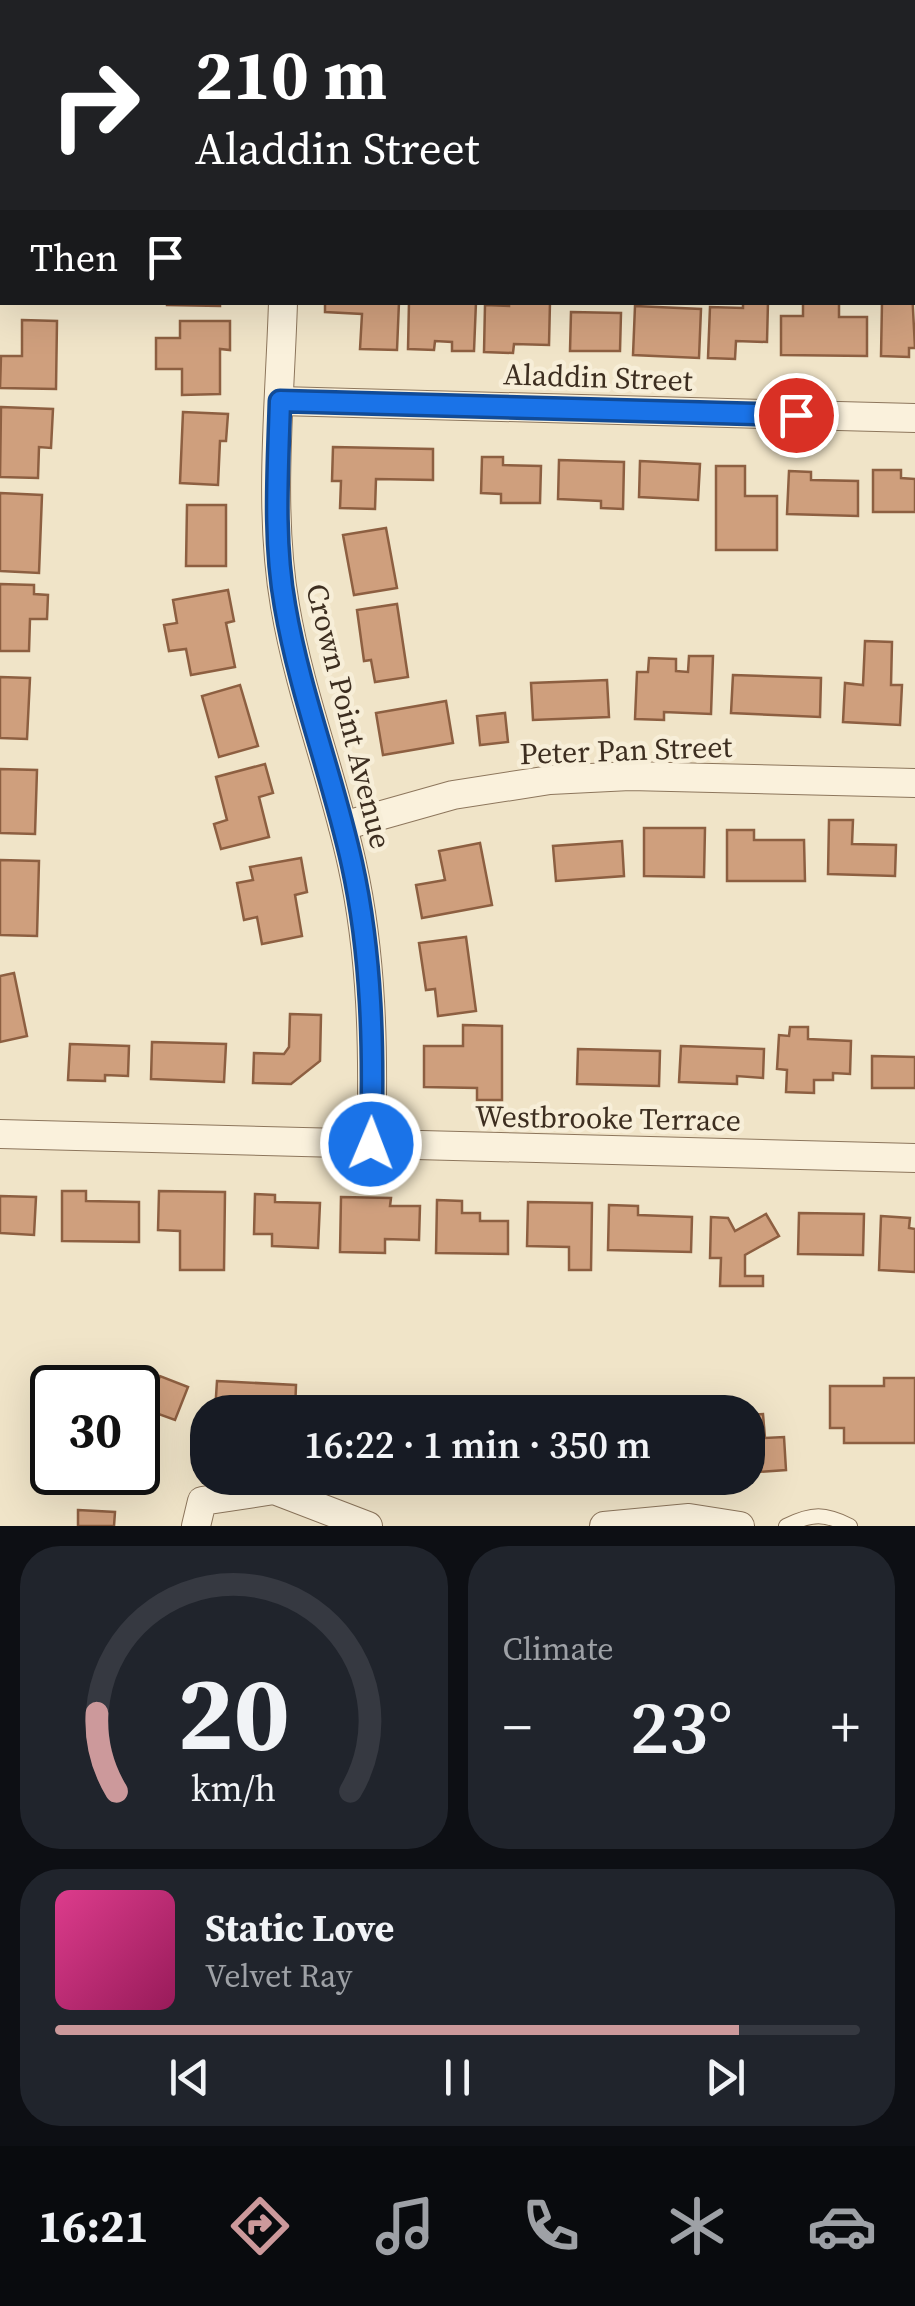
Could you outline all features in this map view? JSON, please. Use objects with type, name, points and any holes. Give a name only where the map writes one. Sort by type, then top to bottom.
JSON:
[{"type":"street","name":"Crown Point Avenue","points":[[283,305],[278,507],[284,603],[360,906],[370,1007],[371,1144]]},
{"type":"street","name":"Aladdin Street","points":[[280,401],[915,418]]},
{"type":"street","name":"Peter Pan Street","points":[[343,826],[454,796],[550,780],[630,776],[915,783]]},
{"type":"street","name":"Westbrooke Terrace","points":[[0,1134],[915,1158]]},
{"type":"street","points":[[196,1526],[202,1502],[274,1490],[316,1518],[368,1526]]},
{"type":"street","points":[[604,1526],[689,1518],[740,1526]]},
{"type":"lane","points":[[786,1526],[800,1519],[828,1515],[850,1526]]},
{"type":"building","points":[[325,305],[399,305],[397,350],[360,349],[362,314],[325,312]]},
{"type":"building","points":[[409,305],[476,305],[474,351],[452,351],[452,342],[435,341],[434,350],[408,349]]},
{"type":"building","points":[[485,305],[550,305],[549,345],[514,344],[513,353],[484,352]]},
{"type":"building","points":[[768,305],[767,342],[736,341],[735,359],[708,358],[710,307]]},
{"type":"building","points":[[803,305],[839,305],[839,317],[867,317],[867,356],[781,355],[781,316],[803,316]]},
{"type":"building","points":[[882,305],[913,305],[915,348],[909,348],[909,357],[881,356]]},
{"type":"building","points":[[635,306],[701,309],[699,358],[633,355]]},
{"type":"building","points":[[571,312],[621,313],[620,351],[570,351]]},
{"type":"building","points":[[22,320],[57,321],[56,389],[0,388],[1,356],[22,356]]},
{"type":"building","points":[[180,321],[230,321],[230,350],[220,349],[220,394],[182,395],[182,369],[156,369],[156,338],[180,338]]},
{"type":"building","points":[[1,407],[53,409],[51,448],[39,447],[38,478],[0,477]]},
{"type":"building","points":[[183,412],[228,414],[226,441],[220,441],[218,485],[180,483]]},
{"type":"building","points":[[333,447],[433,449],[433,480],[376,479],[375,509],[340,508],[341,481],[332,481]]},
{"type":"building","points":[[482,457],[503,457],[503,465],[541,466],[540,503],[501,503],[501,494],[481,493]]},
{"type":"building","points":[[559,460],[624,462],[623,509],[601,508],[601,501],[558,499]]},
{"type":"building","points":[[640,461],[700,464],[698,500],[639,497]]},
{"type":"building","points":[[716,466],[745,466],[745,496],[777,496],[777,550],[716,550]]},
{"type":"building","points":[[873,470],[901,470],[901,478],[915,479],[915,512],[873,512]]},
{"type":"building","points":[[789,471],[811,472],[811,480],[858,481],[858,516],[787,514]]},
{"type":"building","points":[[0,493],[42,495],[39,573],[0,571]]},
{"type":"building","points":[[187,505],[226,505],[226,566],[186,566]]},
{"type":"building","points":[[386,528],[397,588],[354,595],[343,535]]},
{"type":"building","points":[[0,584],[34,585],[34,594],[48,595],[47,619],[30,619],[29,651],[0,651]]},
{"type":"building","points":[[228,590],[234,621],[226,623],[235,667],[191,675],[186,649],[169,651],[164,625],[177,623],[173,600]]},
{"type":"building","points":[[397,604],[408,677],[375,682],[371,660],[364,661],[357,610]]},
{"type":"building","points":[[865,641],[892,642],[891,685],[902,685],[900,725],[843,722],[845,683],[863,685]]},
{"type":"building","points":[[689,656],[713,656],[711,714],[664,712],[664,720],[635,719],[637,672],[648,672],[649,658],[676,659],[676,671],[688,672]]},
{"type":"building","points":[[733,675],[821,678],[820,717],[731,713]]},
{"type":"building","points":[[0,677],[30,678],[27,739],[0,738]]},
{"type":"building","points":[[607,680],[609,717],[533,720],[531,683]]},
{"type":"building","points":[[240,685],[258,746],[219,757],[202,696]]},
{"type":"building","points":[[446,701],[453,743],[383,755],[376,713]]},
{"type":"building","points":[[505,713],[508,742],[480,745],[477,716]]},
{"type":"building","points":[[265,764],[273,793],[259,797],[269,837],[221,849],[214,824],[227,820],[216,777]]},
{"type":"building","points":[[0,769],[37,770],[35,834],[0,833]]},
{"type":"building","points":[[829,820],[853,820],[852,844],[896,845],[895,876],[828,874]]},
{"type":"building","points":[[644,828],[705,828],[704,877],[644,876]]},
{"type":"building","points":[[727,830],[754,830],[754,840],[804,840],[805,881],[727,881]]},
{"type":"building","points":[[622,841],[624,876],[556,881],[553,846]]},
{"type":"building","points":[[480,843],[492,905],[422,918],[416,885],[445,880],[439,851]]},
{"type":"building","points":[[301,858],[307,892],[295,895],[302,936],[262,944],[257,917],[244,920],[237,883],[253,880],[250,867]]},
{"type":"building","points":[[0,860],[39,861],[37,936],[0,935]]},
{"type":"building","points":[[466,937],[476,1011],[438,1016],[435,989],[426,990],[419,943]]},
{"type":"building","points":[[14,973],[27,1036],[0,1042],[0,976]]},
{"type":"building","points":[[290,1014],[321,1015],[320,1061],[291,1084],[253,1083],[254,1053],[284,1054],[289,1047]]},
{"type":"building","points":[[463,1025],[502,1026],[502,1100],[477,1100],[477,1088],[424,1087],[424,1046],[463,1046]]},
{"type":"building","points":[[790,1027],[808,1027],[808,1039],[851,1041],[850,1074],[833,1073],[833,1080],[814,1080],[814,1093],[786,1092],[787,1070],[777,1069],[779,1035],[789,1036]]},
{"type":"building","points":[[152,1042],[226,1044],[224,1082],[151,1079]]},
{"type":"building","points":[[70,1044],[129,1046],[128,1076],[105,1075],[105,1081],[68,1080]]},
{"type":"building","points":[[681,1046],[764,1049],[763,1078],[737,1076],[737,1084],[679,1082]]},
{"type":"building","points":[[578,1049],[660,1051],[659,1086],[577,1084]]},
{"type":"building","points":[[872,1056],[915,1057],[915,1088],[872,1088]]},
{"type":"building","points":[[62,1191],[86,1191],[86,1201],[139,1202],[139,1242],[62,1241]]},
{"type":"building","points":[[159,1191],[225,1192],[224,1270],[180,1270],[180,1231],[158,1230]]},
{"type":"building","points":[[255,1194],[275,1195],[275,1202],[320,1203],[318,1248],[272,1246],[272,1234],[254,1234]]},
{"type":"building","points":[[0,1196],[36,1197],[34,1235],[0,1233]]},
{"type":"building","points":[[341,1197],[391,1198],[390,1206],[420,1206],[419,1240],[385,1239],[385,1253],[340,1252]]},
{"type":"building","points":[[437,1200],[462,1201],[462,1213],[480,1213],[480,1221],[508,1221],[508,1254],[436,1253]]},
{"type":"building","points":[[528,1202],[592,1203],[591,1270],[569,1270],[569,1247],[527,1246]]},
{"type":"building","points":[[609,1205],[638,1206],[638,1215],[692,1217],[691,1252],[608,1250]]},
{"type":"building","points":[[799,1213],[864,1214],[863,1255],[798,1254]]},
{"type":"building","points":[[766,1214],[779,1236],[745,1255],[745,1276],[763,1276],[763,1286],[720,1286],[721,1258],[710,1258],[711,1217],[728,1218],[735,1231]]},
{"type":"building","points":[[881,1216],[910,1218],[909,1228],[915,1229],[915,1272],[879,1270]]},
{"type":"building","points":[[160,1376],[188,1387],[175,1420],[160,1414]]},
{"type":"building","points":[[884,1378],[915,1378],[915,1443],[844,1443],[844,1428],[830,1428],[830,1386],[884,1386]]},
{"type":"building","points":[[217,1381],[296,1385],[296,1395],[216,1395]]},
{"type":"building","points":[[784,1437],[786,1470],[765,1471],[765,1438]]},
{"type":"building","points":[[78,1510],[115,1512],[114,1526],[78,1526]]},
{"type":"route","points":[[371,1144],[370,1007],[360,906],[284,603],[278,507],[280,401],[796,415]]}]
